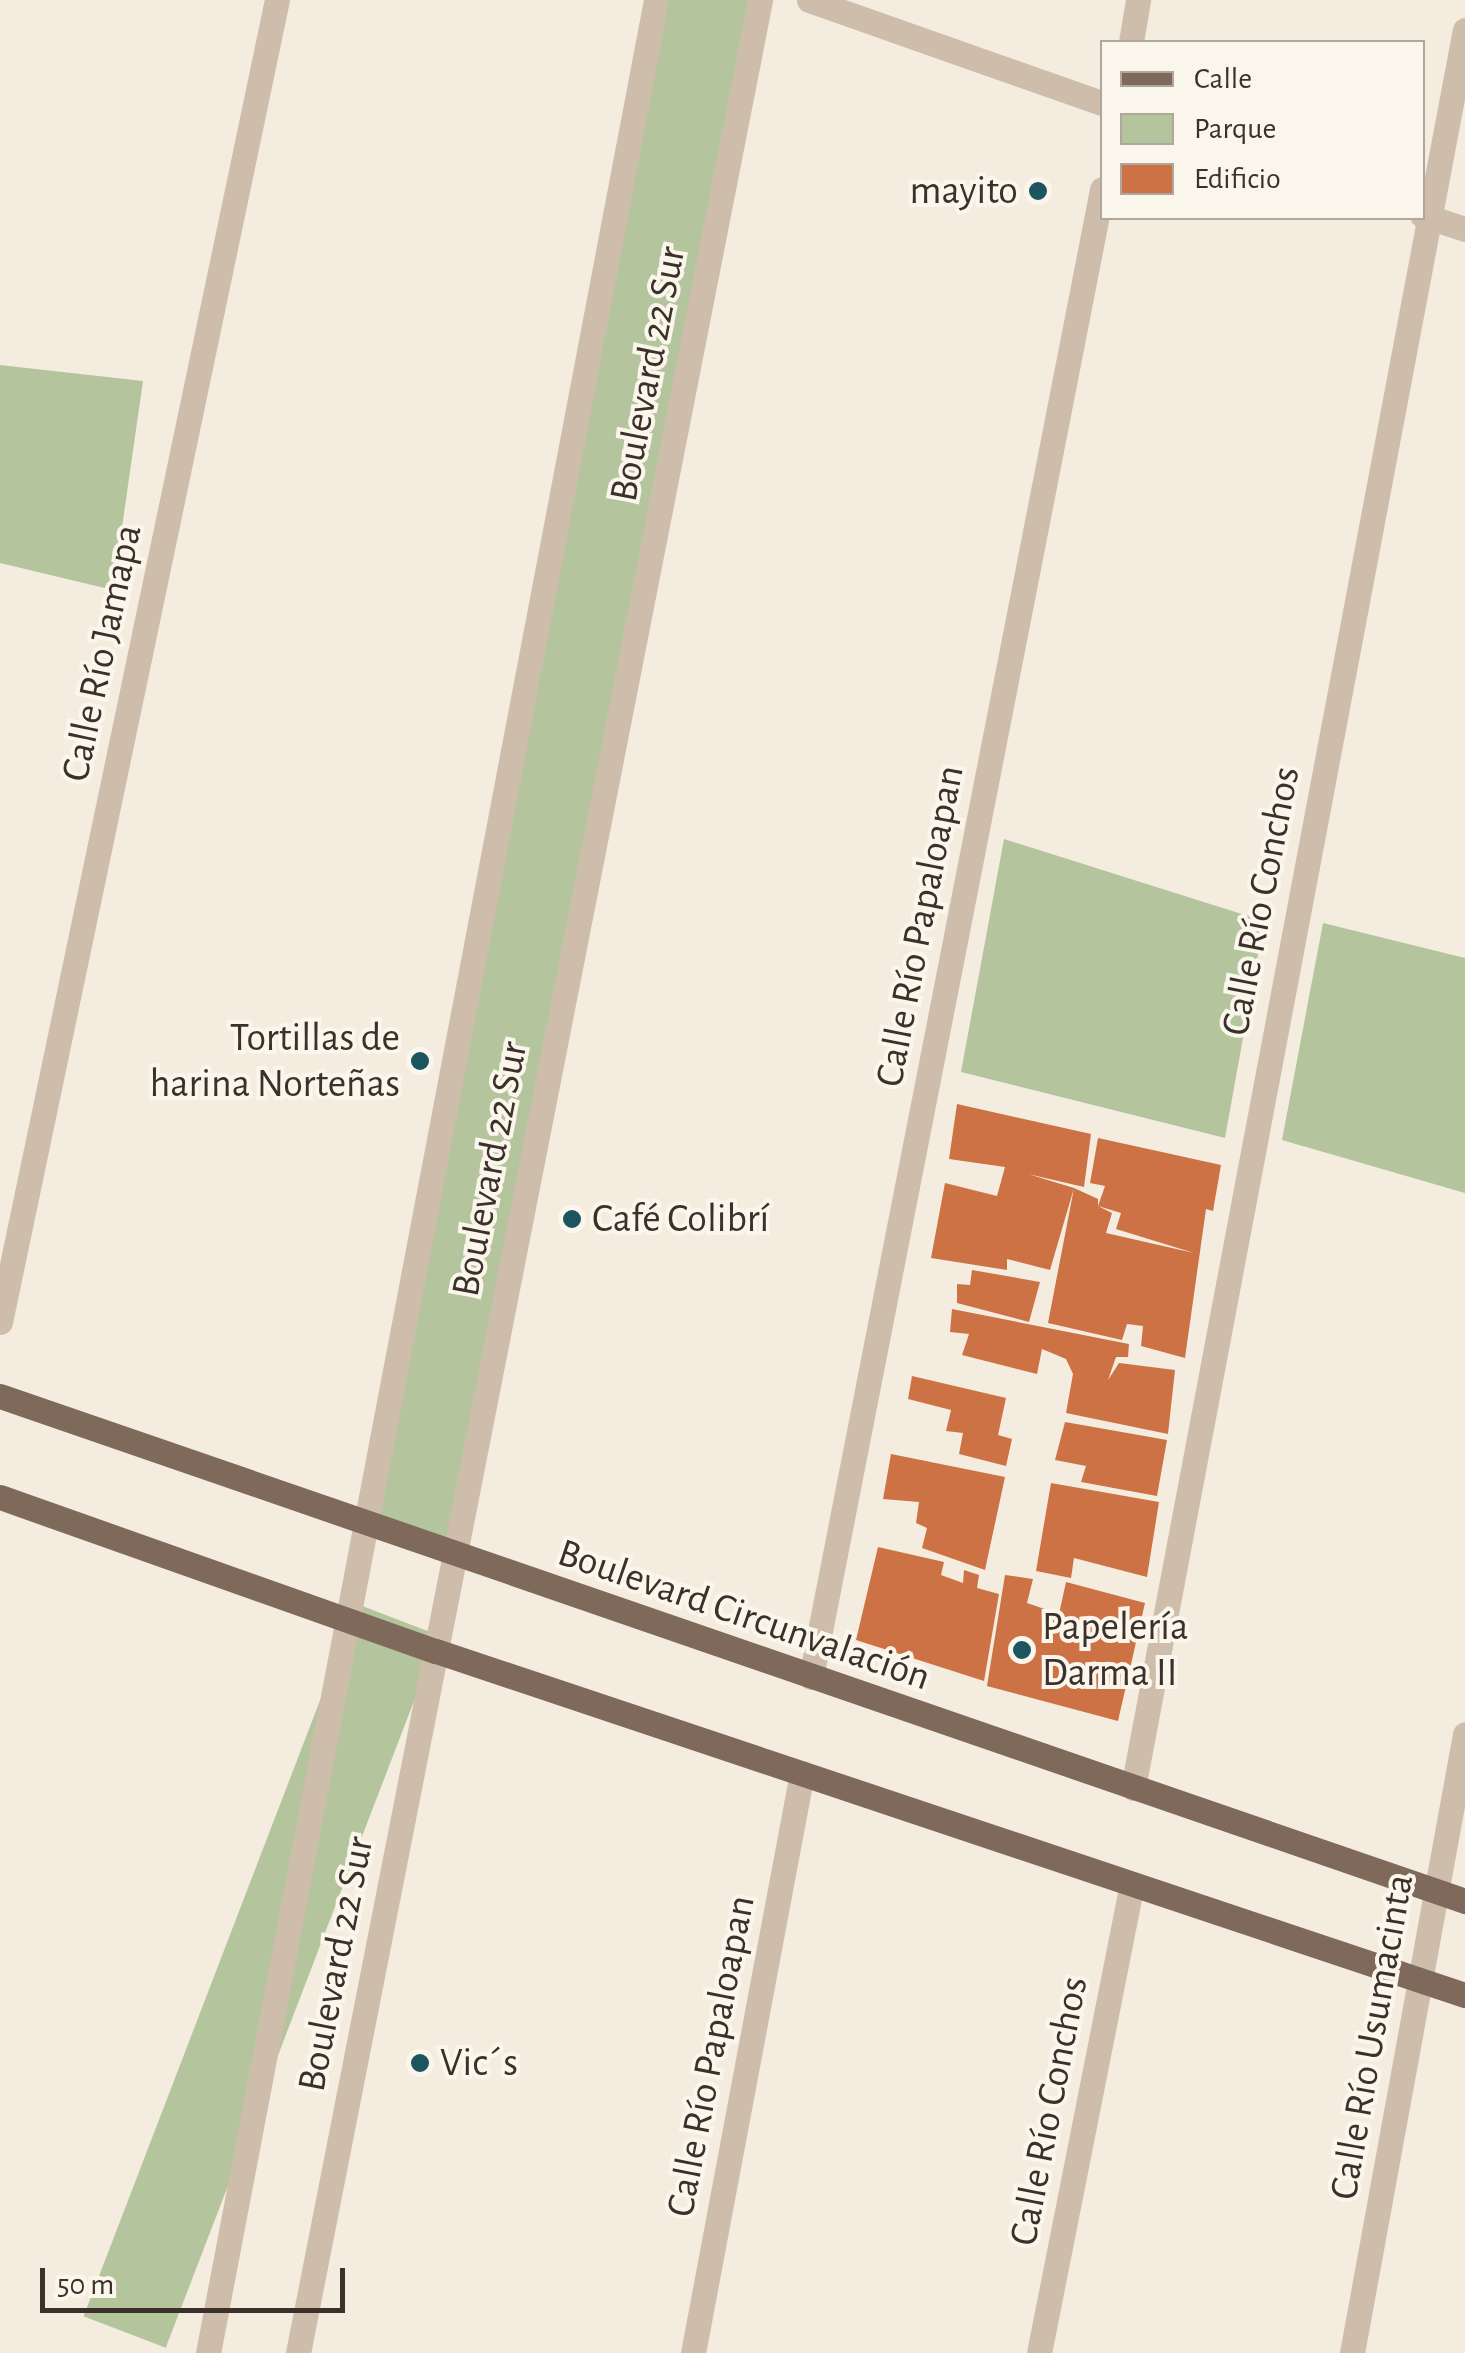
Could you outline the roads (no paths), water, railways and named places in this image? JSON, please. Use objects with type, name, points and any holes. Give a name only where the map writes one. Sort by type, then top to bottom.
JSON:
[{"type":"main road","name":"Boulevard Circunvalación","points":[[0,1396],[452,1555],[1465,1901]]},
{"type":"main road","points":[[0,1497],[436,1651],[1465,1995]]},
{"type":"street","name":"Calle Río Jamapa","points":[[0,1322],[277,0]]},
{"type":"street","name":"Boulevard 22 Sur","points":[[208,2353],[656,0]]},
{"type":"street","name":"Boulevard 22 Sur","points":[[298,2353],[760,0]]},
{"type":"street","points":[[809,0],[1100,102]]},
{"type":"street","points":[[1130,40],[1138,0]]},
{"type":"street","name":"Calle Río Conchos","points":[[1425,215],[1465,30]]},
{"type":"street","name":"Calle Río Papaloapan","points":[[811,1678],[1100,199]]},
{"type":"street","points":[[1425,215],[1465,229]]},
{"type":"street","name":"Calle Río Conchos","points":[[1133,1788],[1424,220]]},
{"type":"street","name":"Calle Río Usumacinta","points":[[1352,2353],[1465,1734]]},
{"type":"street","name":"Calle Río Papaloapan","points":[[692,2353],[802,1774]]},
{"type":"street","name":"Calle Río Conchos","points":[[1039,2353],[1132,1884]]},
{"type":"place","name":"mayito","points":[[1038,191]]},
{"type":"place","name":"Tortillas de harina Norteñas","points":[[420,1061]]},
{"type":"place","name":"Café Colibrí","points":[[572,1219]]},
{"type":"place","name":"Papelería Darma II","points":[[1022,1650]]},
{"type":"place","name":"Vic´s","points":[[420,2063]]}]
